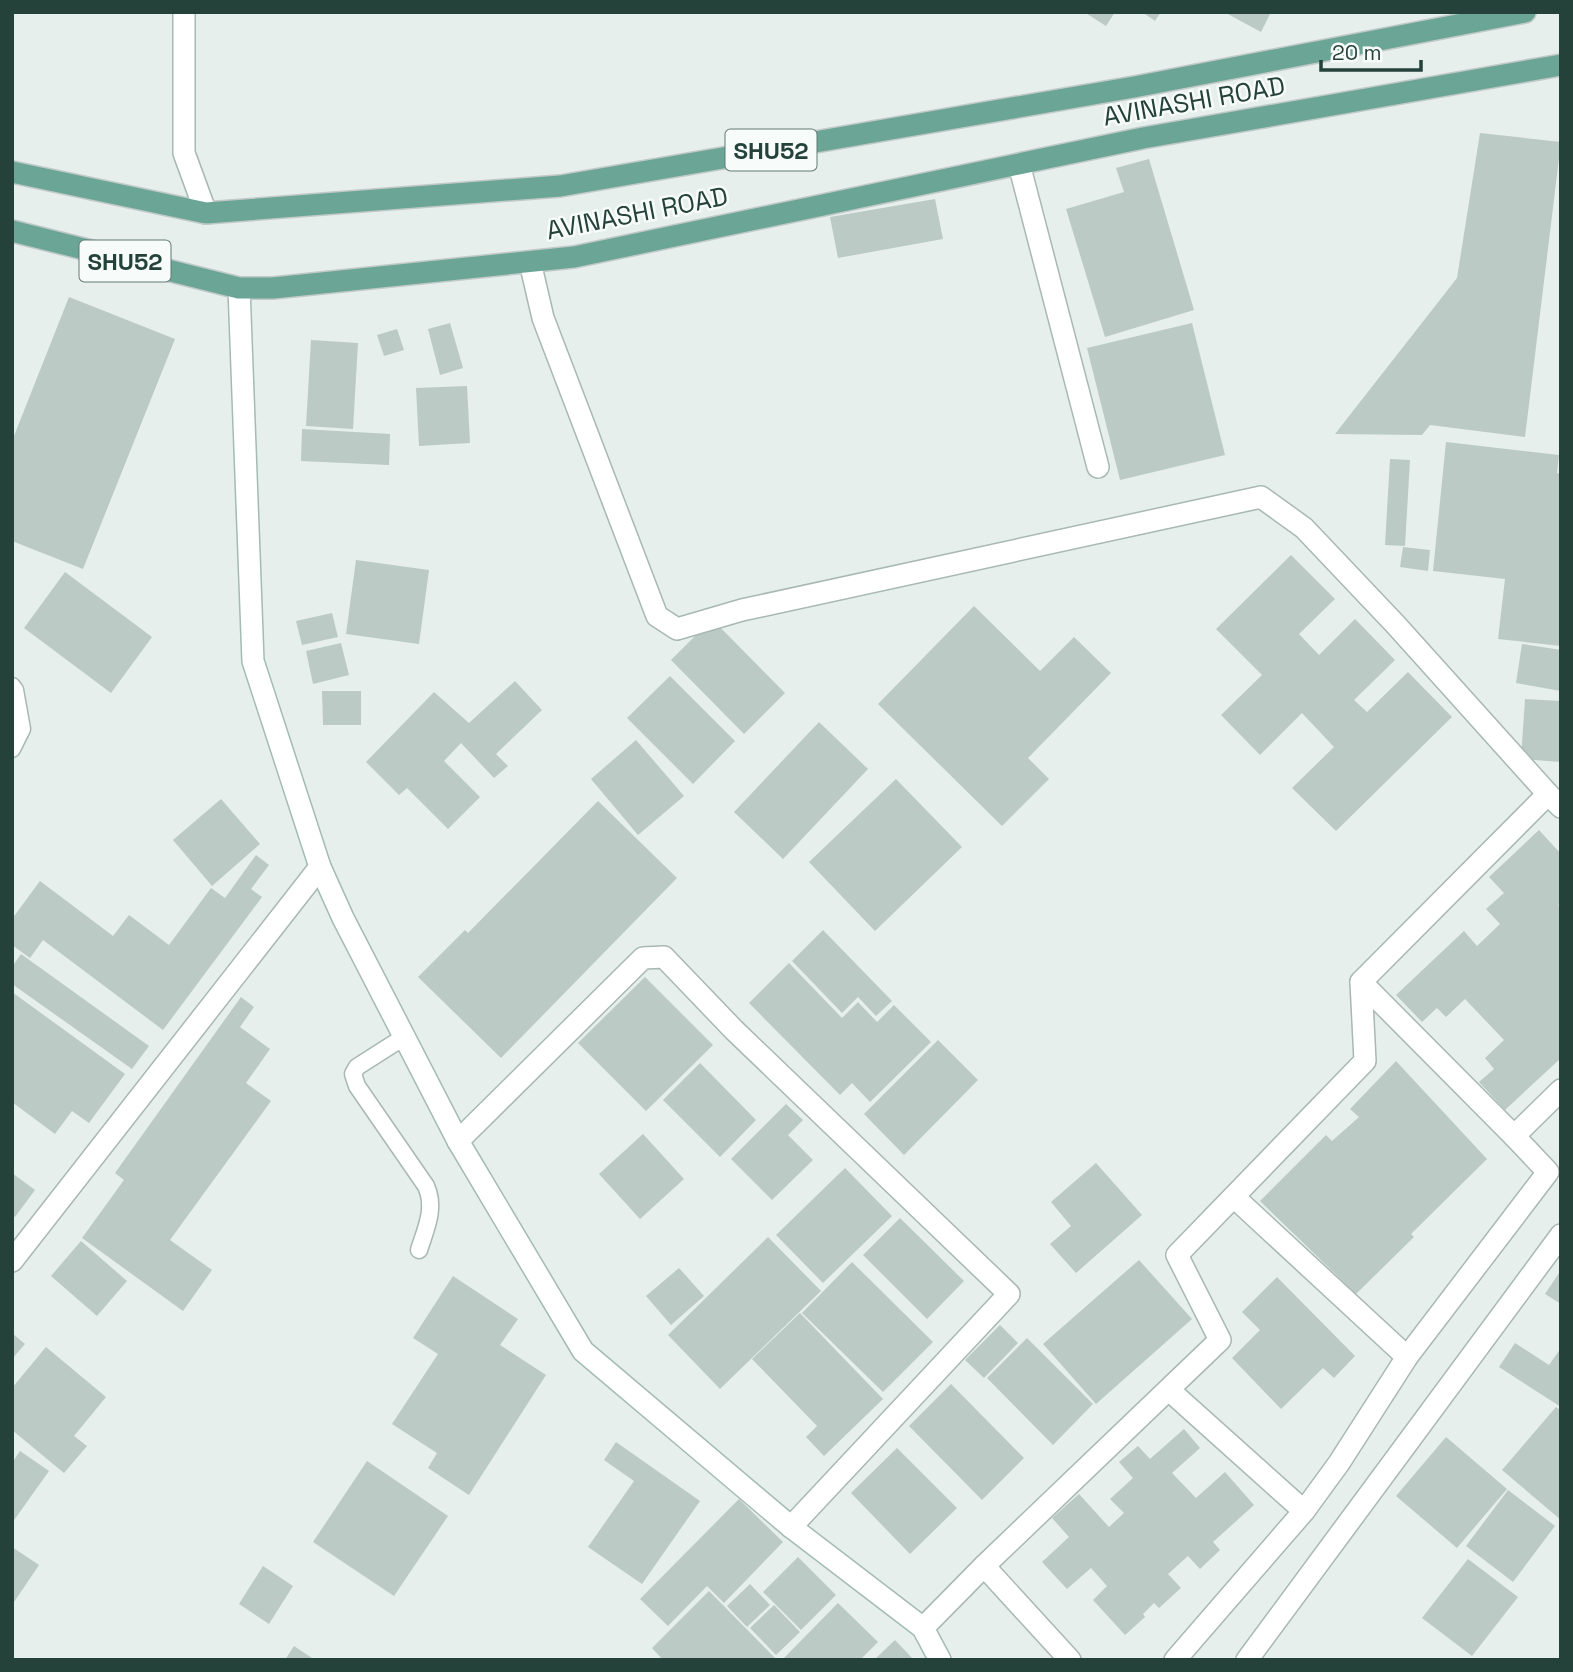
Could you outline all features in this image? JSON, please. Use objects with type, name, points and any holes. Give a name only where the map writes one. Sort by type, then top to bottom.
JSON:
[{"type":"main road","name":"AVINASHI ROAD","points":[[12,172],[206,213],[560,186],[1133,87],[1525,12]]},
{"type":"main road","name":"AVINASHI ROAD","points":[[14,236],[239,288],[273,288],[530,262],[573,257],[1143,138],[1561,65]]},
{"type":"street","points":[[184,12],[184,153],[206,213]]},
{"type":"street","points":[[1019,164],[1098,467]]},
{"type":"street","points":[[530,262],[543,318],[657,616],[677,629],[742,610],[1261,497],[1304,528],[1396,625],[1554,801],[1361,982],[1365,1061],[1177,1255],[1220,1340],[923,1628]]},
{"type":"street","points":[[239,288],[253,661],[320,867],[343,918],[458,1141],[583,1351],[791,1527],[923,1628],[940,1660]]},
{"type":"street","points":[[12,1261],[320,867]]},
{"type":"street","points":[[458,1141],[643,958],[664,957],[734,1030],[1009,1294],[791,1527]]},
{"type":"street","points":[[1175,1660],[1304,1511],[1339,1463],[1407,1357],[1548,1172],[1361,982]]},
{"type":"street","points":[[1514,1136],[1561,1090]]},
{"type":"street","points":[[1234,1197],[1407,1357]]},
{"type":"street","points":[[1247,1660],[1561,1235]]},
{"type":"street","points":[[1169,1390],[1304,1511]]},
{"type":"street","points":[[984,1566],[1070,1660]]},
{"type":"lane","points":[[12,687],[15,690],[22,729],[12,749]]},
{"type":"lane","points":[[404,1037],[357,1067],[353,1074],[357,1086],[431,1196],[431,1211],[419,1250]]},
{"type":"building","points":[[1084,12],[1115,12],[1106,26]]},
{"type":"building","points":[[1142,12],[1161,12],[1155,21]]},
{"type":"building","points":[[1224,12],[1271,12],[1261,32]]},
{"type":"building","points":[[1480,133],[1561,142],[1525,437],[1430,425],[1422,435],[1335,434],[1457,278]]},
{"type":"building","points":[[1149,159],[1194,310],[1105,337],[1066,209],[1124,192],[1116,168]]},
{"type":"building","points":[[935,199],[943,239],[838,258],[830,217]]},
{"type":"building","points":[[69,297],[175,339],[83,569],[12,541],[12,441]]},
{"type":"building","points":[[450,323],[463,368],[440,375],[428,329]]},
{"type":"building","points":[[1192,323],[1225,455],[1120,480],[1087,348]]},
{"type":"building","points":[[397,329],[404,350],[384,356],[377,335]]},
{"type":"building","points":[[311,340],[358,343],[353,429],[306,426]]},
{"type":"building","points":[[467,386],[470,443],[419,446],[416,388]]},
{"type":"building","points":[[302,429],[390,434],[389,465],[301,461]]},
{"type":"building","points":[[1446,442],[1559,455],[1557,473],[1561,474],[1561,646],[1498,639],[1505,579],[1433,571]]},
{"type":"building","points":[[1390,459],[1410,460],[1405,546],[1385,545]]},
{"type":"building","points":[[1403,547],[1430,550],[1428,571],[1400,567]]},
{"type":"building","points":[[1291,555],[1335,599],[1299,634],[1319,655],[1355,619],[1395,660],[1354,700],[1367,712],[1408,672],[1452,717],[1336,831],[1292,788],[1334,747],[1302,713],[1260,755],[1221,715],[1262,675],[1216,629]]},
{"type":"building","points":[[356,560],[429,570],[419,644],[346,634]]},
{"type":"building","points":[[65,572],[152,637],[111,693],[24,628]]},
{"type":"building","points":[[974,606],[1040,671],[1074,637],[1111,673],[1028,758],[1049,779],[1002,826],[878,704]]},
{"type":"building","points":[[332,613],[338,637],[302,645],[296,621]]},
{"type":"building","points":[[712,619],[785,693],[744,734],[671,660]]},
{"type":"building","points":[[341,643],[349,675],[313,684],[306,651]]},
{"type":"building","points":[[1522,644],[1561,650],[1561,691],[1516,683]]},
{"type":"building","points":[[670,676],[735,741],[693,784],[627,718]]},
{"type":"building","points":[[515,681],[542,710],[496,754],[508,766],[494,778],[461,743],[444,761],[480,797],[448,829],[407,788],[399,795],[366,762],[434,692],[469,723]]},
{"type":"building","points":[[322,691],[361,691],[361,725],[323,725]]},
{"type":"building","points":[[1525,699],[1561,701],[1561,762],[1521,759]]},
{"type":"building","points":[[819,722],[868,769],[783,859],[734,812]]},
{"type":"building","points":[[636,740],[684,796],[638,835],[591,779]]},
{"type":"building","points":[[896,779],[962,847],[875,931],[809,862]]},
{"type":"building","points":[[221,799],[260,844],[212,886],[173,840]]},
{"type":"building","points":[[598,801],[677,878],[501,1058],[418,977],[465,930],[468,933]]},
{"type":"building","points":[[1539,830],[1561,854],[1561,903],[1558,905],[1561,908],[1561,1058],[1505,1110],[1479,1082],[1494,1069],[1485,1058],[1504,1040],[1465,999],[1446,1017],[1437,1008],[1422,1022],[1396,995],[1464,931],[1477,946],[1500,924],[1486,909],[1504,893],[1489,877]]},
{"type":"building","points":[[256,855],[269,865],[251,889],[262,897],[163,1030],[43,940],[30,958],[12,945],[12,919],[40,881],[113,936],[129,915],[169,945],[211,888],[225,898]]},
{"type":"building","points":[[823,930],[892,1001],[876,1016],[858,997],[842,1013],[792,961]]},
{"type":"building","points":[[21,954],[149,1046],[132,1069],[12,984],[12,967]]},
{"type":"building","points":[[789,963],[842,1018],[858,1002],[877,1022],[894,1005],[931,1042],[870,1102],[852,1083],[840,1095],[749,1003]]},
{"type":"building","points":[[645,977],[713,1045],[646,1111],[578,1043]]},
{"type":"building","points":[[12,992],[125,1074],[89,1123],[72,1111],[55,1134],[12,1102]]},
{"type":"building","points":[[241,997],[254,1007],[240,1027],[270,1049],[246,1083],[271,1101],[170,1240],[212,1270],[183,1311],[82,1238],[124,1180],[115,1173]]},
{"type":"building","points":[[938,1040],[978,1080],[904,1155],[864,1114]]},
{"type":"building","points":[[1396,1061],[1487,1159],[1411,1234],[1414,1237],[1356,1294],[1260,1201],[1326,1135],[1332,1141],[1359,1117],[1350,1109]]},
{"type":"building","points":[[700,1063],[756,1120],[720,1157],[663,1100]]},
{"type":"building","points":[[786,1104],[803,1120],[788,1135],[813,1160],[772,1200],[731,1159]]},
{"type":"building","points":[[643,1134],[684,1179],[640,1219],[599,1174]]},
{"type":"building","points":[[1096,1163],[1142,1215],[1076,1273],[1050,1244],[1071,1226],[1051,1202]]},
{"type":"building","points":[[845,1168],[892,1216],[823,1283],[776,1235]]},
{"type":"building","points":[[12,1173],[35,1190],[15,1217],[12,1215]]},
{"type":"building","points":[[900,1218],[964,1281],[927,1319],[863,1255]]},
{"type":"building","points":[[768,1237],[821,1291],[720,1389],[668,1335]]},
{"type":"building","points":[[81,1241],[127,1281],[97,1316],[51,1276]]},
{"type":"building","points":[[1139,1260],[1192,1319],[1096,1404],[1043,1344]]},
{"type":"building","points":[[852,1262],[933,1342],[883,1392],[802,1313]]},
{"type":"building","points":[[679,1268],[704,1296],[671,1325],[646,1296]]},
{"type":"building","points":[[1561,1270],[1561,1304],[1545,1294]]},
{"type":"building","points":[[453,1276],[518,1319],[500,1345],[546,1375],[469,1495],[428,1468],[437,1453],[392,1424],[438,1354],[413,1338]]},
{"type":"building","points":[[1277,1277],[1355,1356],[1334,1378],[1323,1368],[1281,1409],[1232,1358],[1260,1330],[1242,1312]]},
{"type":"building","points":[[800,1313],[883,1399],[824,1456],[806,1437],[817,1426],[752,1359]]},
{"type":"building","points":[[1000,1325],[1018,1343],[984,1378],[965,1360]]},
{"type":"building","points":[[12,1333],[25,1344],[12,1359]]},
{"type":"building","points":[[1027,1338],[1093,1404],[1053,1445],[987,1378]]},
{"type":"building","points":[[1515,1343],[1549,1365],[1561,1348],[1561,1407],[1499,1367]]},
{"type":"building","points":[[46,1347],[106,1397],[74,1436],[87,1446],[64,1473],[12,1430],[12,1388]]},
{"type":"building","points":[[951,1384],[1024,1458],[982,1500],[909,1426]]},
{"type":"building","points":[[1556,1407],[1561,1411],[1561,1520],[1502,1470]]},
{"type":"building","points":[[1184,1429],[1200,1448],[1172,1473],[1196,1498],[1225,1472],[1254,1505],[1213,1542],[1220,1550],[1200,1569],[1188,1556],[1168,1574],[1181,1588],[1159,1608],[1154,1603],[1143,1614],[1145,1617],[1125,1635],[1093,1600],[1107,1586],[1091,1568],[1067,1589],[1042,1562],[1069,1537],[1052,1518],[1079,1494],[1109,1527],[1124,1513],[1110,1499],[1133,1478],[1119,1462],[1138,1446],[1150,1459]]},
{"type":"building","points":[[1446,1437],[1507,1489],[1457,1548],[1396,1496]]},
{"type":"building","points":[[616,1442],[700,1501],[642,1584],[588,1547],[634,1481],[604,1460]]},
{"type":"building","points":[[897,1448],[957,1508],[910,1554],[851,1493]]},
{"type":"building","points":[[20,1451],[49,1471],[12,1523],[12,1463]]},
{"type":"building","points":[[367,1461],[448,1516],[394,1596],[313,1542]]},
{"type":"building","points":[[1508,1490],[1555,1526],[1513,1582],[1466,1546]]},
{"type":"building","points":[[739,1499],[783,1542],[724,1603],[707,1586],[668,1626],[640,1599]]},
{"type":"building","points":[[12,1547],[39,1565],[12,1605]]},
{"type":"building","points":[[798,1557],[836,1595],[801,1630],[763,1592]]},
{"type":"building","points":[[1468,1559],[1518,1597],[1472,1656],[1422,1618]]},
{"type":"building","points":[[263,1566],[293,1586],[269,1624],[239,1604]]},
{"type":"building","points":[[750,1584],[770,1605],[747,1627],[727,1606]]},
{"type":"building","points":[[709,1591],[777,1660],[663,1660],[652,1648]]},
{"type":"building","points":[[838,1603],[878,1642],[860,1660],[782,1660]]},
{"type":"building","points":[[774,1605],[800,1632],[776,1655],[750,1628]]},
{"type":"building","points":[[895,1640],[914,1660],[874,1660]]},
{"type":"building","points":[[294,1646],[315,1660],[285,1660]]}]
